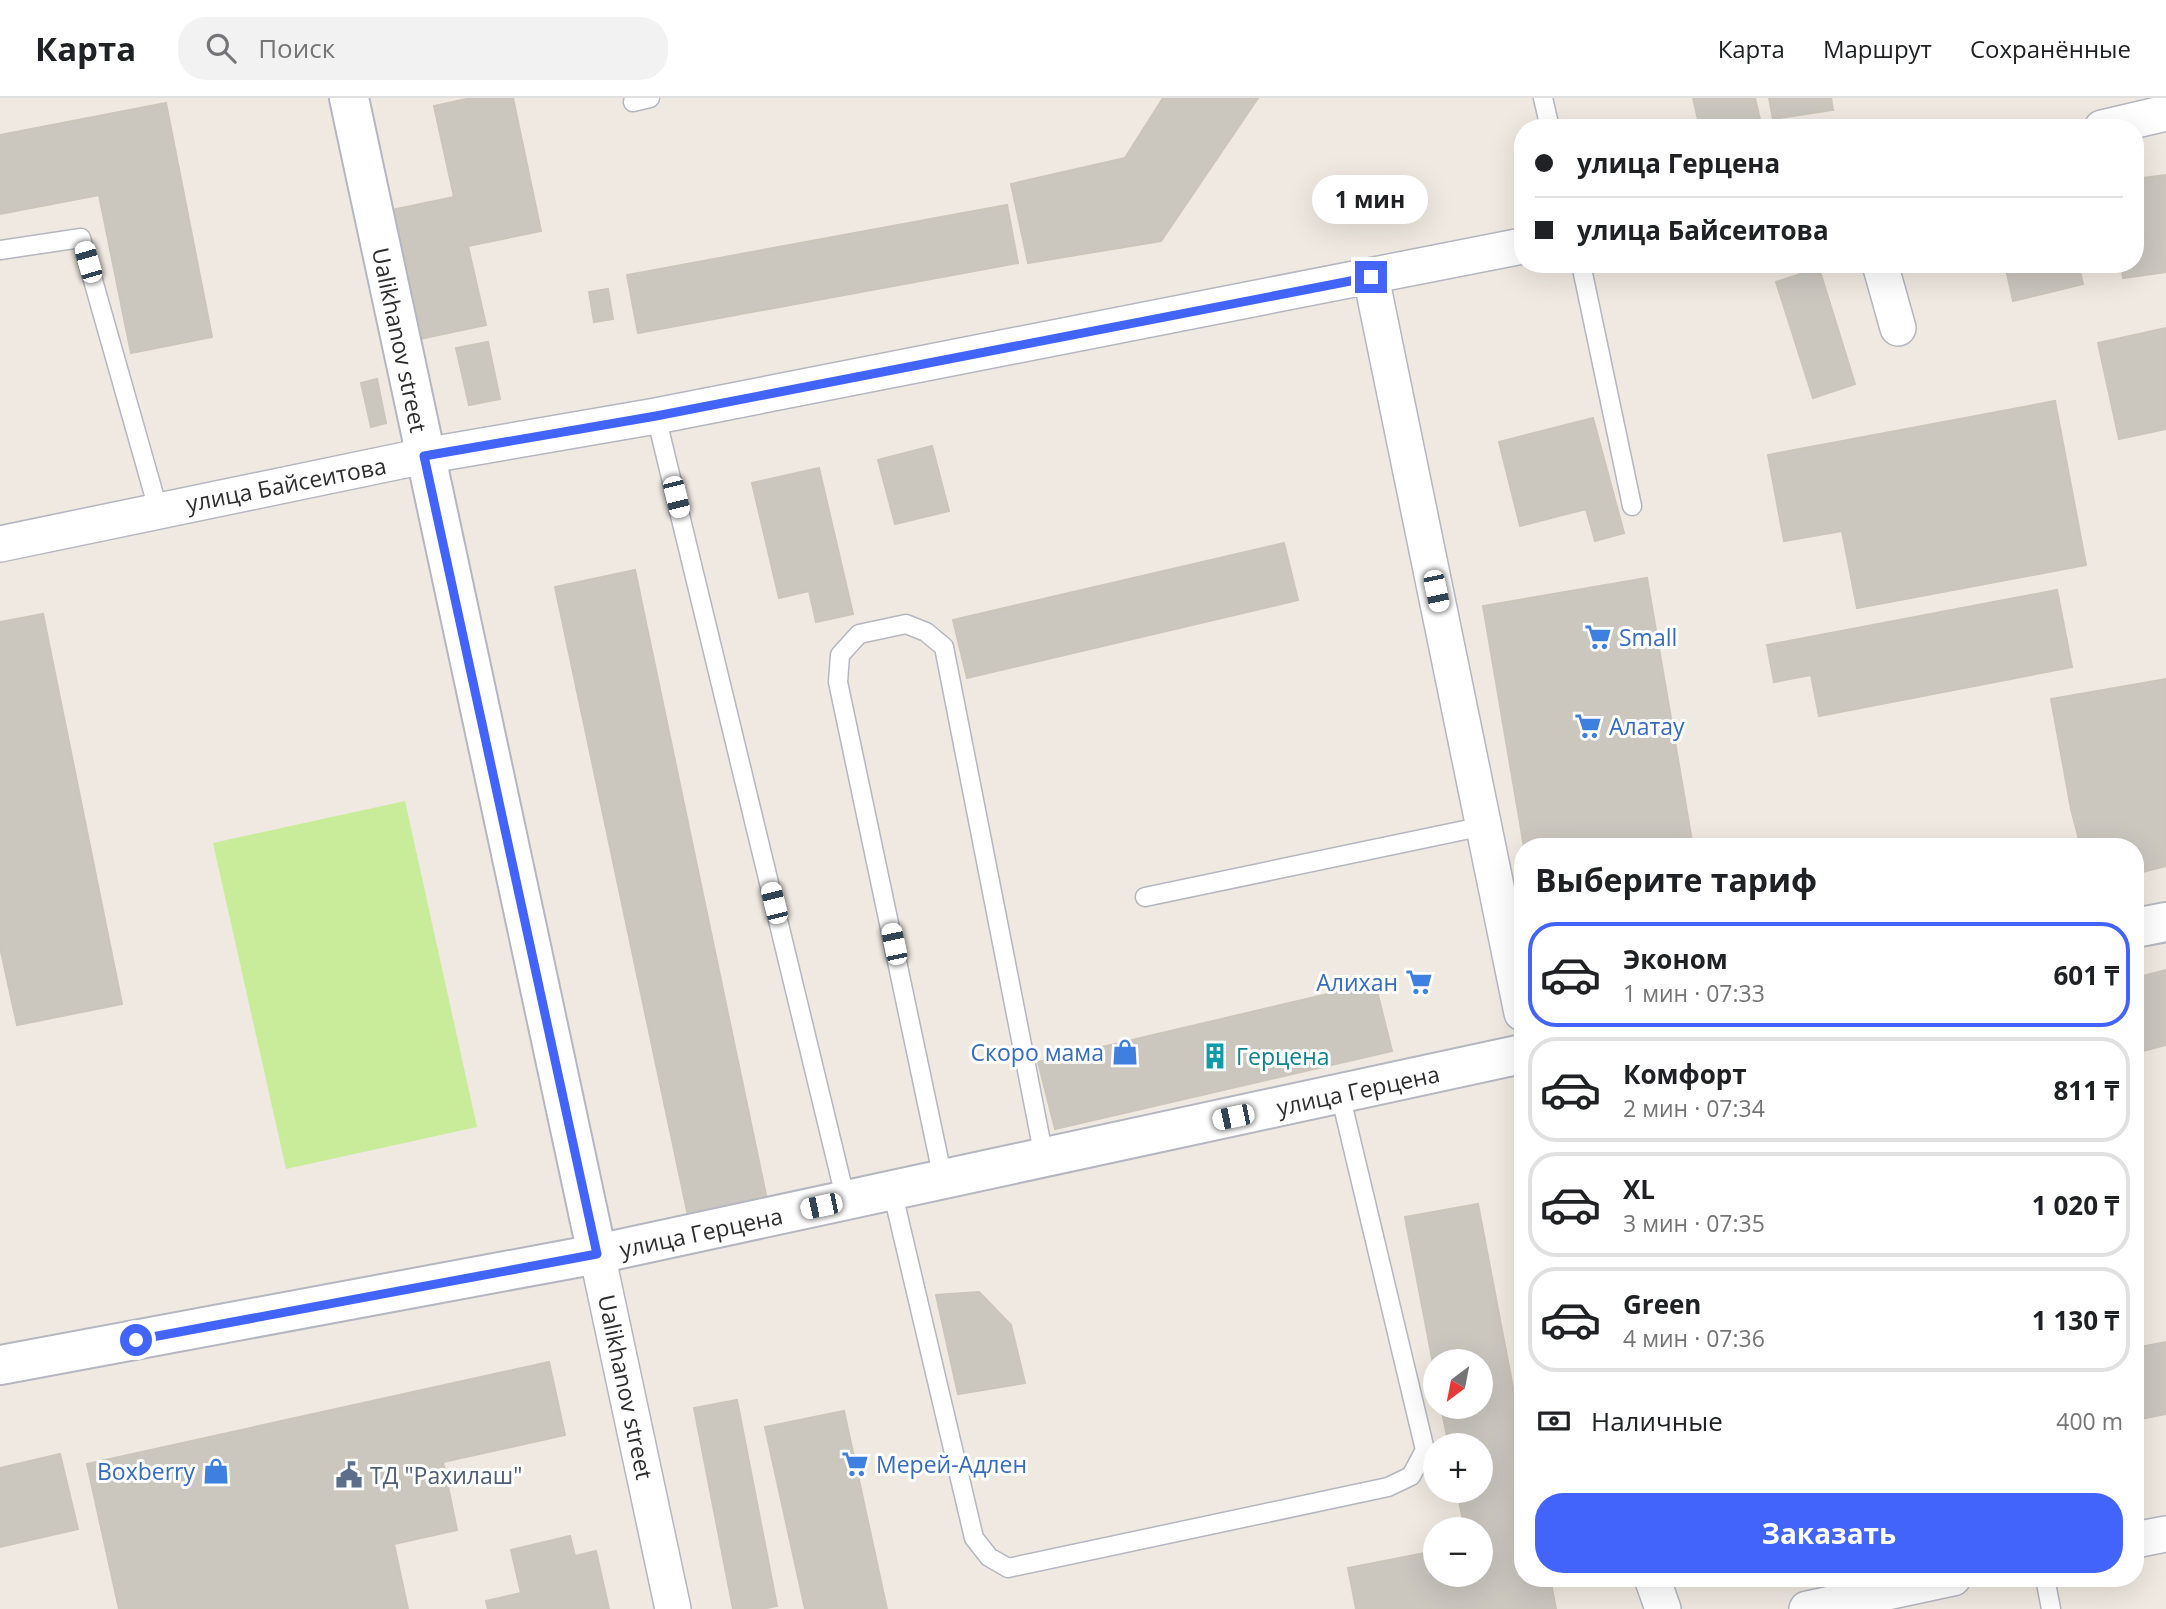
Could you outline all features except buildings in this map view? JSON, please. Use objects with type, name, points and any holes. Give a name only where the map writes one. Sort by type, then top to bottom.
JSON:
[{"type":"street","name":"Ualikhanov street","points":[[349,98],[673,1609]]},
{"type":"street","points":[[2143,119],[2166,114]]},
{"type":"street","name":"улица Байсеитова","points":[[0,544],[158,509],[424,456],[656,416],[1514,248]]},
{"type":"street","points":[[1883,273],[1898,328]]},
{"type":"street","points":[[1371,277],[1514,974]]},
{"type":"street","points":[[2144,926],[2166,922]]},
{"type":"street","name":"улица Герцена","points":[[0,1365],[597,1254],[1514,1056]]},
{"type":"street","points":[[2144,1538],[2166,1534]]},
{"type":"street","points":[[1655,1587],[1663,1609]]},
{"type":"street","points":[[1807,1609],[1910,1587]]},
{"type":"lane","points":[[1543,98],[1548,119]]},
{"type":"lane","points":[[0,250],[81,238],[158,509]]},
{"type":"lane","points":[[1583,273],[1632,506]]},
{"type":"lane","points":[[656,416],[846,1200]]},
{"type":"lane","points":[[943,1179],[838,682],[840,655],[859,635],[871,632],[906,625],[926,632],[944,647],[1044,1157]]},
{"type":"lane","points":[[1145,897],[1484,826]]},
{"type":"lane","points":[[892,1191],[974,1538],[989,1557],[1008,1568],[1388,1487],[1410,1476],[1425,1450],[1340,1094]]},
{"type":"lane","points":[[2047,1587],[2051,1609]]},
{"type":"green space","points":[[405,801],[477,1127],[286,1169],[213,843]]},
{"type":"place","name":"Small","points":[[1598,637]]},
{"type":"place","name":"Алатау","points":[[1588,726]]},
{"type":"place","name":"Алихан","points":[[1419,982]]},
{"type":"place","name":"Скоро мама","points":[[1125,1052]]},
{"type":"place","name":"Герцена","points":[[1215,1056]]},
{"type":"place","name":"Мерей-Адлен","points":[[855,1464]]},
{"type":"place","name":"Boxberry","points":[[216,1471]]},
{"type":"place","name":"ТД \"Рахилаш\"","points":[[349,1475]]},
{"type":"route","points":[[136,1340],[597,1254],[424,456],[656,416],[1371,277]]}]
